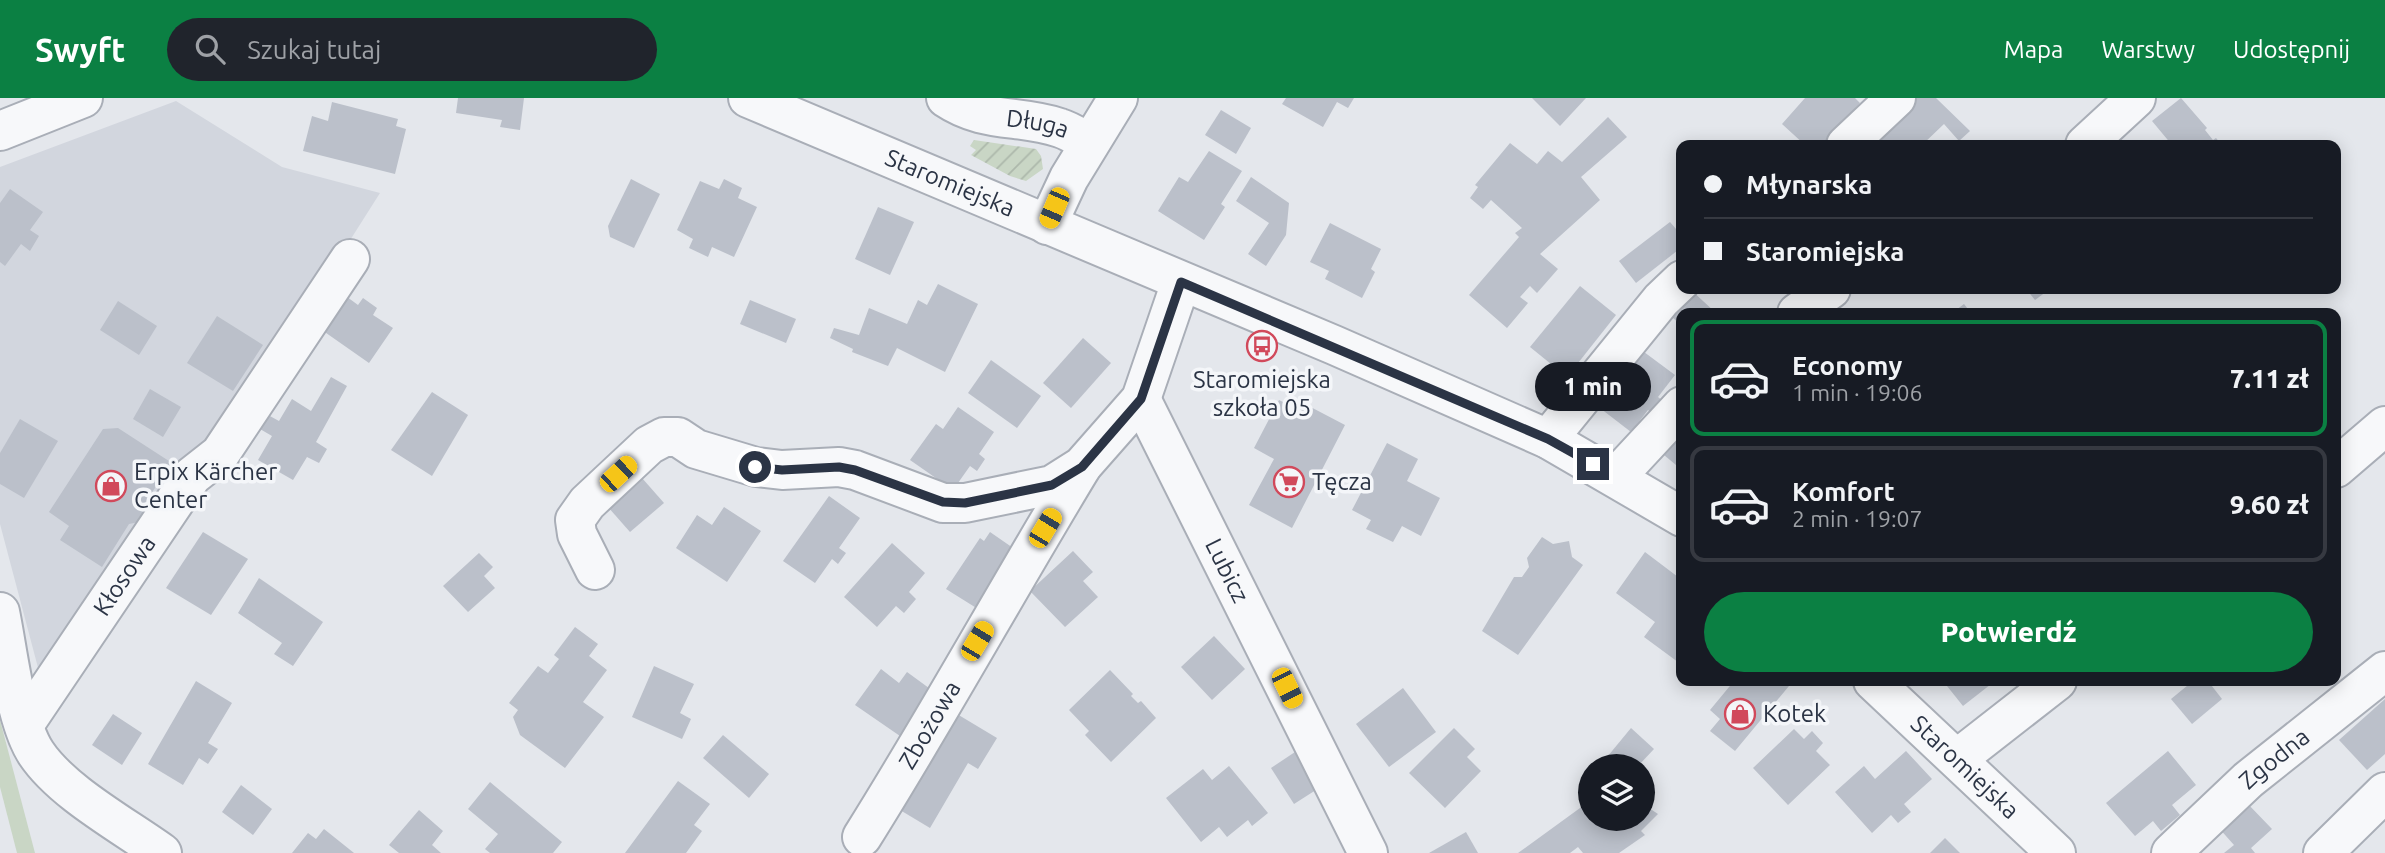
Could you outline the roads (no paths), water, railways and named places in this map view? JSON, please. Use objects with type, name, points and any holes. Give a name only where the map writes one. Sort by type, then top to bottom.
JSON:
[{"type":"street","points":[[0,131],[83,98]]},
{"type":"street","name":"Staromiejska","points":[[748,98],[1548,439],[1676,513]]},
{"type":"street","name":"Długa","points":[[946,98],[964,110],[989,118],[1062,128],[1089,143]]},
{"type":"street","points":[[1047,225],[1089,143],[1118,98]]},
{"type":"street","points":[[1851,140],[1896,98]]},
{"type":"street","points":[[2090,140],[2136,98]]},
{"type":"street","name":"Kłosowa","points":[[24,725],[192,476],[220,454],[350,259]]},
{"type":"street","points":[[596,570],[577,534],[575,520],[587,502],[649,445],[664,436],[678,437],[696,449],[755,467],[815,470],[839,467],[855,470],[943,502],[965,503],[1052,485],[1082,467],[1141,399],[1181,282]]},
{"type":"street","points":[[1548,439],[1661,300],[1676,286]]},
{"type":"street","points":[[1804,308],[1824,294]]},
{"type":"street","name":"Lubicz","points":[[1141,399],[1368,853]]},
{"type":"street","points":[[1616,477],[1676,412]]},
{"type":"street","points":[[2341,464],[2385,426]]},
{"type":"street","name":"Zbożowa","points":[[862,837],[920,745],[967,658],[1082,467]]},
{"type":"street","points":[[0,612],[24,725],[36,752],[63,782],[162,853]]},
{"type":"street","name":"Zgodna","points":[[2171,853],[2248,780],[2385,671]]},
{"type":"street","name":"Staromiejska","points":[[1878,686],[2056,853]]},
{"type":"street","points":[[1957,759],[2051,686]]},
{"type":"street","points":[[2323,853],[2385,792]]},
{"type":"place","name":"Staromiejska szkoła 05","points":[[1262,346]]},
{"type":"place","name":"Tęcza","points":[[1289,482]]},
{"type":"place","name":"Erpix Kärcher Center","points":[[111,486]]},
{"type":"place","name":"Kotek","points":[[1740,714]]}]
